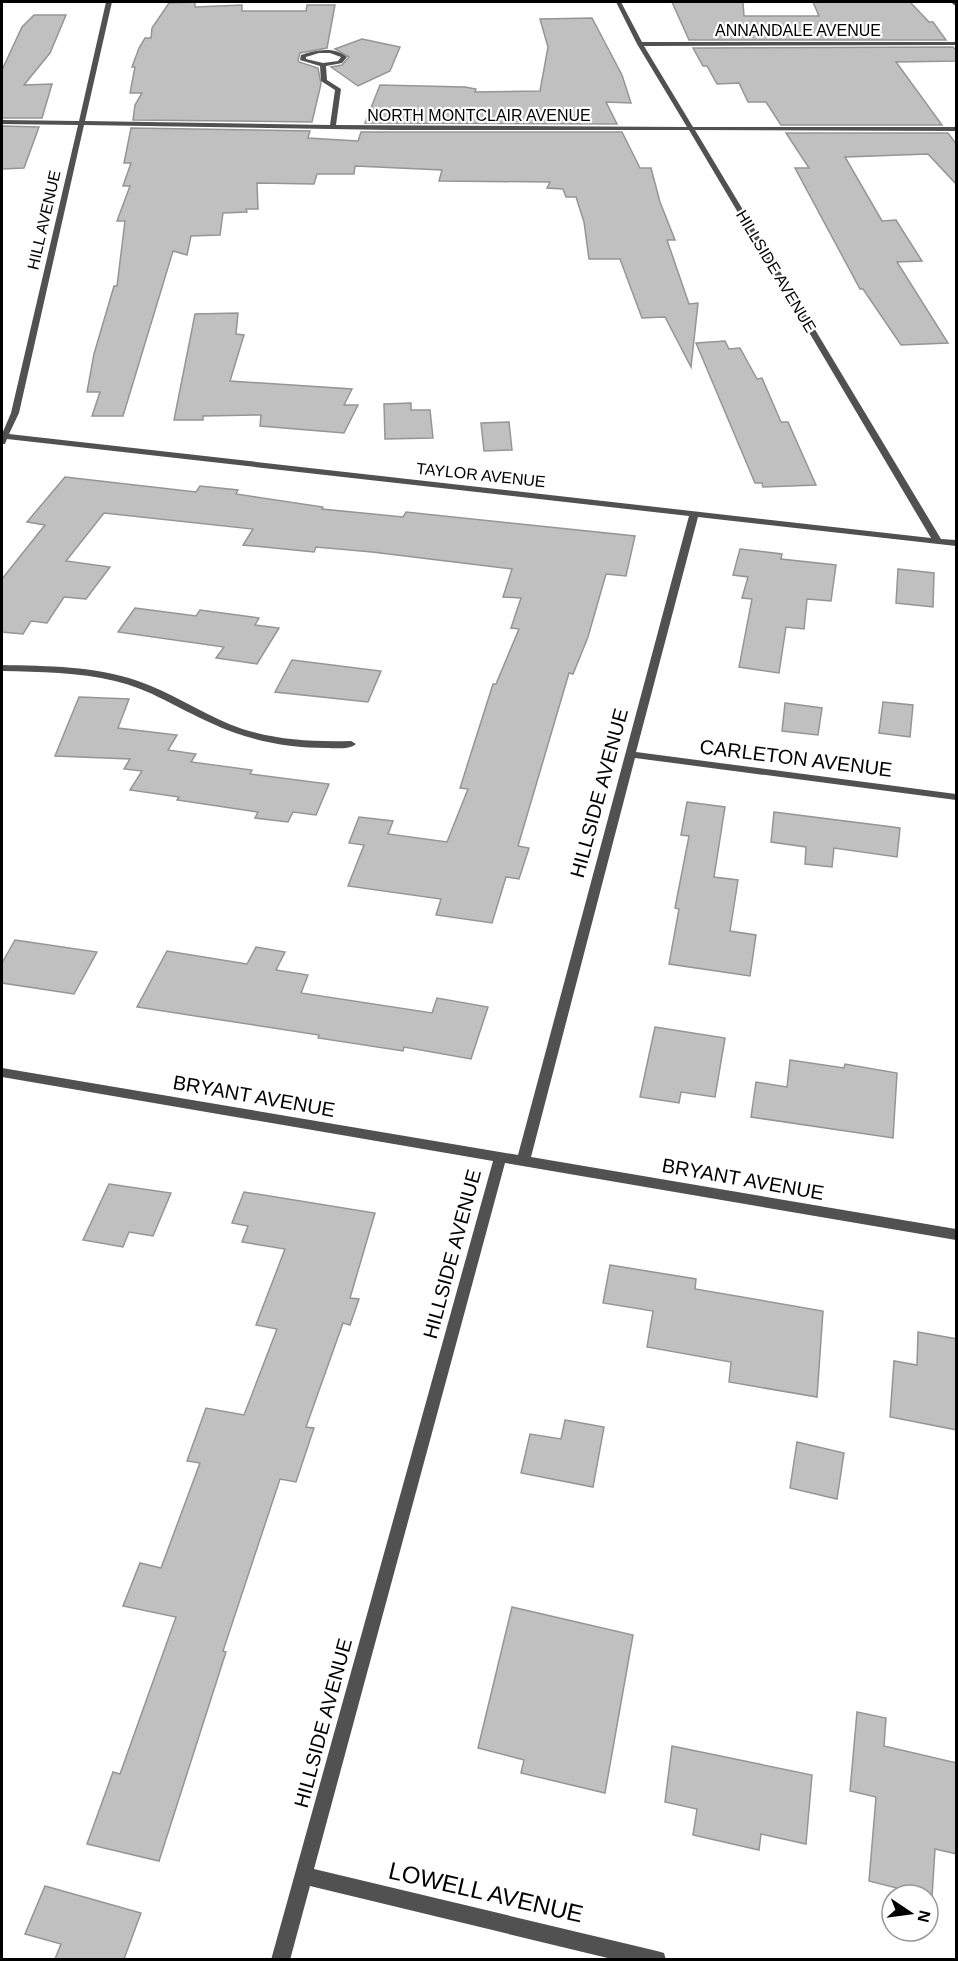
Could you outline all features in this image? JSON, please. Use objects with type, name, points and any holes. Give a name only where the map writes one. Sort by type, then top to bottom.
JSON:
[{"type":"street","name":"HILL AVENUE","points":[[2,438],[15,414],[109,2]]},
{"type":"street","name":"HILLSIDE AVENUE","points":[[618,2],[640,44],[937,540]]},
{"type":"street","name":"ANNANDALE AVENUE","points":[[640,44],[957,44]]},
{"type":"street","points":[[327,51],[339,53],[344,57],[340,62],[323,65],[303,60],[303,56],[312,52],[327,51]]},
{"type":"street","points":[[323,65],[324,81],[338,89],[333,127]]},
{"type":"street","name":"NORTH MONTCLAIR AVENUE","points":[[2,122],[333,127],[957,129]]},
{"type":"street","name":"TAYLOR AVENUE","points":[[2,438],[957,543]]},
{"type":"street","name":"HILLSIDE AVENUE","points":[[280,1959],[500,1158],[523,1161],[694,514]]},
{"type":"street","points":[[2,668],[106,676],[154,690],[223,726],[248,736],[297,745],[351,744]]},
{"type":"street","name":"CARLETON AVENUE","points":[[630,754],[957,797]]},
{"type":"street","name":"BRYANT AVENUE","points":[[2,1072],[500,1158]]},
{"type":"street","name":"BRYANT AVENUE","points":[[523,1161],[957,1235]]},
{"type":"street","name":"LOWELL AVENUE","points":[[303,1875],[657,1959]]},
{"type":"building","points":[[195,2],[195,7],[242,5],[242,11],[306,11],[307,5],[335,5],[327,48],[300,53],[298,60],[318,68],[321,84],[312,122],[133,120],[135,105],[142,93],[130,93],[135,67],[132,67],[139,48],[145,38],[151,38],[152,28],[169,3]]},
{"type":"building","points":[[672,2],[743,2],[744,16],[819,16],[813,2],[910,2],[929,22],[933,22],[946,40],[689,40]]},
{"type":"building","points":[[34,15],[66,15],[50,53],[24,85],[52,84],[42,118],[2,118],[2,70],[22,27]]},
{"type":"building","points":[[592,18],[622,75],[631,103],[606,102],[617,124],[365,123],[380,85],[465,87],[476,89],[475,92],[540,91],[548,47],[540,19]]},
{"type":"building","points":[[362,39],[400,47],[390,71],[358,86],[331,67],[342,65],[349,57],[335,49]]},
{"type":"building","points":[[953,47],[957,51],[957,61],[896,62],[942,125],[781,125],[766,102],[748,102],[739,83],[717,84],[693,48]]},
{"type":"building","points":[[2,126],[39,127],[24,168],[2,169]]},
{"type":"building","points":[[131,128],[310,131],[308,138],[358,141],[361,132],[622,132],[640,168],[651,168],[660,202],[675,240],[667,240],[689,304],[698,303],[691,367],[665,317],[642,318],[620,259],[589,259],[584,222],[576,197],[566,197],[563,189],[547,188],[550,182],[439,181],[442,170],[355,166],[354,174],[317,174],[314,184],[257,183],[258,209],[223,213],[220,235],[191,236],[187,255],[173,251],[123,416],[92,416],[100,392],[87,392],[94,354],[114,286],[117,286],[125,221],[117,221],[130,186],[123,186],[131,163],[124,163]]},
{"type":"building","points":[[786,133],[948,133],[957,145],[957,185],[928,154],[845,157],[882,221],[896,220],[922,261],[897,262],[948,343],[901,345],[863,289],[860,289],[795,168],[809,168]]},
{"type":"building","points":[[238,313],[236,334],[244,335],[230,381],[352,389],[344,405],[358,405],[344,433],[260,426],[261,415],[203,416],[203,420],[174,420],[195,314]]},
{"type":"building","points":[[725,341],[729,349],[740,348],[757,379],[762,378],[781,422],[788,422],[816,485],[763,487],[762,483],[755,483],[696,343]]},
{"type":"building","points":[[411,403],[411,410],[430,410],[433,438],[385,439],[384,404]]},
{"type":"building","points":[[509,422],[512,450],[484,451],[481,423]]},
{"type":"building","points":[[65,477],[196,492],[200,486],[238,490],[236,494],[323,507],[322,509],[403,517],[406,512],[635,536],[626,576],[606,574],[588,637],[573,674],[569,673],[518,846],[529,848],[519,879],[506,877],[492,923],[436,915],[441,899],[348,886],[364,845],[349,843],[359,817],[393,821],[388,834],[447,842],[468,789],[460,788],[493,684],[496,684],[519,629],[511,628],[521,598],[503,597],[512,569],[316,547],[314,552],[243,545],[253,529],[104,513],[66,561],[110,567],[86,599],[64,597],[47,623],[31,621],[23,634],[2,632],[2,579],[45,525],[27,522]]},
{"type":"building","points":[[740,549],[782,554],[781,559],[836,565],[831,601],[807,599],[804,629],[786,627],[779,673],[739,667],[752,599],[742,598],[748,577],[733,575]]},
{"type":"building","points":[[898,569],[934,573],[933,607],[896,603]]},
{"type":"building","points":[[135,608],[196,616],[200,610],[259,618],[255,625],[279,628],[257,664],[216,658],[224,647],[118,632]]},
{"type":"building","points":[[292,660],[381,671],[368,702],[275,692]]},
{"type":"building","points":[[79,697],[129,699],[118,728],[177,735],[168,750],[196,754],[191,762],[252,770],[250,774],[329,784],[316,815],[293,812],[288,822],[255,818],[258,812],[177,800],[179,797],[130,790],[142,771],[124,769],[130,759],[55,756]]},
{"type":"building","points":[[883,702],[913,705],[910,737],[879,733]]},
{"type":"building","points":[[785,703],[822,708],[818,735],[782,731]]},
{"type":"building","points":[[687,802],[725,807],[714,877],[738,880],[730,931],[756,935],[750,976],[669,964],[679,909],[675,908],[689,836],[681,835]]},
{"type":"building","points":[[774,812],[900,828],[897,857],[834,848],[832,867],[805,864],[806,847],[771,842]]},
{"type":"building","points":[[15,940],[97,952],[74,994],[2,983],[2,963]]},
{"type":"building","points":[[256,947],[285,952],[276,970],[308,975],[301,993],[432,1013],[437,998],[488,1007],[471,1059],[404,1047],[403,1051],[318,1038],[319,1035],[137,1007],[167,951],[247,964]]},
{"type":"building","points":[[655,1027],[725,1038],[715,1097],[681,1092],[679,1103],[640,1097]]},
{"type":"building","points":[[790,1060],[844,1068],[845,1064],[897,1073],[893,1138],[751,1117],[756,1082],[787,1087]]},
{"type":"building","points":[[109,1184],[171,1193],[153,1236],[129,1232],[123,1247],[83,1240]]},
{"type":"building","points":[[244,1192],[375,1213],[350,1298],[359,1299],[350,1325],[343,1323],[306,1427],[314,1428],[296,1482],[280,1479],[223,1651],[226,1652],[159,1861],[87,1844],[113,1772],[120,1774],[176,1617],[123,1606],[140,1563],[161,1568],[200,1463],[187,1461],[206,1408],[244,1415],[277,1329],[256,1325],[285,1249],[242,1242],[248,1226],[232,1223]]},
{"type":"building","points":[[610,1265],[696,1279],[695,1289],[823,1311],[817,1397],[729,1382],[731,1362],[647,1347],[653,1311],[603,1303]]},
{"type":"building","points":[[918,1332],[957,1339],[957,1430],[890,1417],[894,1361],[917,1365]]},
{"type":"building","points":[[565,1420],[604,1427],[593,1487],[521,1473],[530,1434],[561,1439]]},
{"type":"building","points":[[797,1442],[844,1453],[837,1499],[790,1488]]},
{"type":"building","points":[[512,1607],[633,1635],[605,1793],[521,1773],[524,1760],[478,1748]]},
{"type":"building","points":[[857,1712],[886,1718],[884,1746],[957,1763],[957,1854],[935,1849],[933,1883],[880,1884],[869,1881],[876,1797],[850,1791]]},
{"type":"building","points":[[672,1746],[812,1775],[806,1844],[761,1834],[759,1850],[693,1835],[697,1809],[665,1802]]},
{"type":"building","points":[[45,1886],[141,1913],[124,1959],[55,1959],[61,1944],[25,1934]]}]
